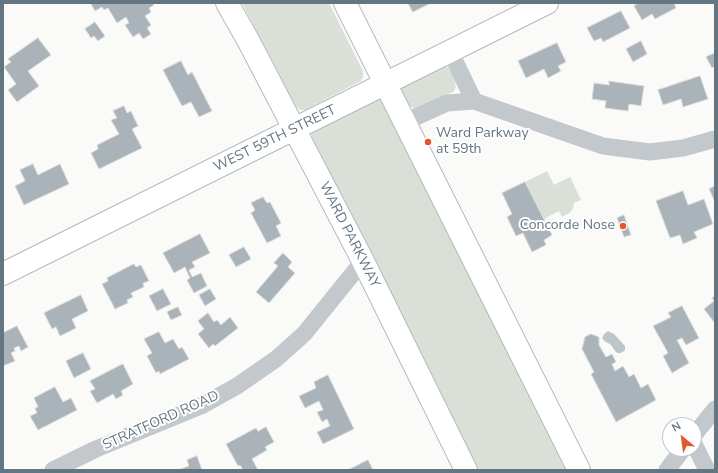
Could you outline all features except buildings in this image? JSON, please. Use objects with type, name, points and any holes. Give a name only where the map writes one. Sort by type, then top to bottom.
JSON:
[{"type":"main road","name":"WARD PARKWAY","points":[[228,3],[363,261],[466,470]]},
{"type":"main road","points":[[345,3],[579,470]]},
{"type":"main road","name":"WEST 59TH STREET","points":[[3,274],[547,3]]},
{"type":"street","points":[[450,51],[474,101]]},
{"type":"street","points":[[405,122],[447,103],[474,101],[603,146],[650,152],[683,148],[715,139]]},
{"type":"street","name":"STRATFORD ROAD","points":[[53,470],[96,449],[201,406],[237,386],[276,359],[304,334],[363,261]]},
{"type":"street","points":[[702,425],[715,409]]},
{"type":"street","points":[[667,470],[677,457]]},
{"type":"street","points":[[700,457],[707,470]]},
{"type":"shaded area","points":[[242,3],[329,3],[363,71],[361,81],[305,110],[300,110],[291,97]]},
{"type":"shaded area","points":[[440,66],[447,67],[453,74],[456,87],[453,92],[415,109],[409,105],[404,99],[400,85]]},
{"type":"shaded area","points":[[375,99],[380,100],[385,106],[566,470],[476,470],[312,137],[311,132]]},
{"type":"shaded area","points":[[547,171],[554,185],[570,177],[581,200],[574,203],[572,210],[562,217],[559,211],[544,219],[525,182]]},
{"type":"shaded area","points":[[608,331],[614,334],[625,346],[625,350],[618,353],[602,338]]},
{"type":"place","name":"Ward Parkway at 59th","points":[[428,142]]},
{"type":"place","name":"Concorde Nose","points":[[623,226]]}]
